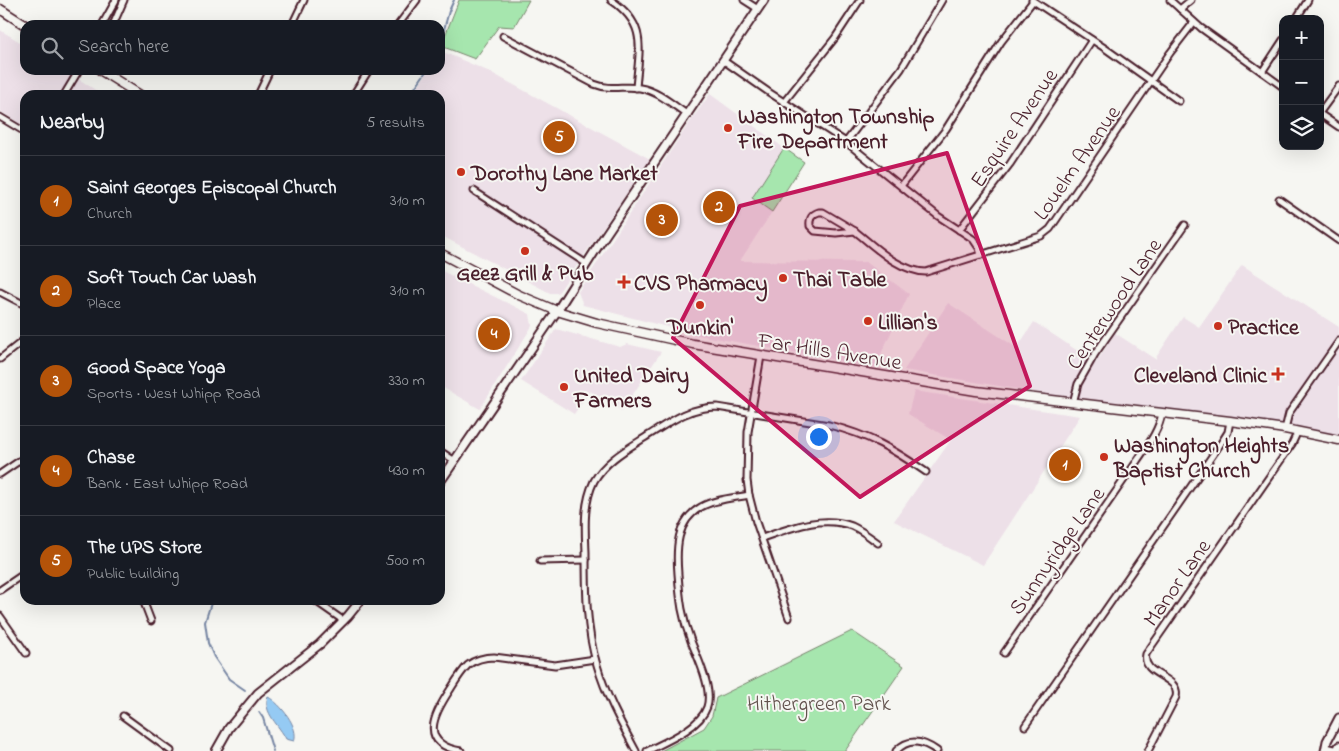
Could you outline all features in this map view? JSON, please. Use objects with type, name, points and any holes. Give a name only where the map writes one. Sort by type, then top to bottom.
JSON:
[{"type":"main road","points":[[445,475],[557,311],[764,0]]},
{"type":"main road","points":[[0,9],[20,22]]},
{"type":"main road","points":[[108,75],[132,90]]},
{"type":"main road","name":"Far Hills Avenue","points":[[445,256],[519,295],[557,311],[638,332],[761,356],[976,391],[1230,421],[1298,431],[1339,440]]},
{"type":"main road","points":[[216,751],[233,722],[258,694],[320,644],[344,621],[357,605]]},
{"type":"main road","points":[[1326,749],[1327,741],[1339,718]]},
{"type":"street","points":[[105,20],[114,7],[116,0]]},
{"type":"street","points":[[115,20],[124,0]]},
{"type":"street","points":[[294,20],[304,0]]},
{"type":"street","points":[[402,20],[417,0]]},
{"type":"street","points":[[612,0],[629,14],[639,32],[636,88]]},
{"type":"street","points":[[744,0],[758,9]]},
{"type":"street","points":[[784,102],[836,38],[860,0]]},
{"type":"street","points":[[846,142],[901,69],[942,0]]},
{"type":"street","points":[[902,186],[946,129],[1001,42],[1033,0],[1179,101]]},
{"type":"street","points":[[1170,0],[1194,22],[1279,84]]},
{"type":"street","points":[[1180,9],[1191,0]]},
{"type":"street","points":[[1299,15],[1308,0]]},
{"type":"street","name":"Louelm Avenue","points":[[855,232],[901,266],[916,272],[933,271],[1039,237],[1047,232],[1194,22]]},
{"type":"street","points":[[504,36],[594,84],[615,89],[636,88],[655,93],[688,115]]},
{"type":"street","name":"Esquire Avenue","points":[[959,230],[1010,164],[1092,40]]},
{"type":"street","points":[[1262,72],[1279,46]]},
{"type":"street","points":[[724,61],[846,142],[938,216],[973,239],[981,255]]},
{"type":"street","points":[[67,90],[76,75]]},
{"type":"street","points":[[260,90],[268,75]]},
{"type":"street","points":[[356,90],[366,75]]},
{"type":"street","points":[[1324,107],[1339,86]]},
{"type":"street","points":[[1324,116],[1339,127]]},
{"type":"street","points":[[0,117],[20,129]]},
{"type":"street","points":[[474,191],[587,264]]},
{"type":"street","points":[[1279,199],[1339,242]]},
{"type":"street","points":[[823,212],[855,232],[818,232],[810,226],[810,219],[816,213],[823,212]]},
{"type":"street","name":"Centerwood Lane","points":[[1073,403],[1078,384],[1095,354],[1185,225]]},
{"type":"street","points":[[0,292],[20,302]]},
{"type":"street","points":[[1284,429],[1289,413],[1339,341]]},
{"type":"street","points":[[0,359],[20,343]]},
{"type":"street","points":[[761,356],[747,448],[749,495],[789,618]]},
{"type":"street","points":[[636,751],[612,705],[596,659],[589,624],[586,506],[595,480],[608,463],[634,444],[689,411],[717,407],[829,425],[860,433],[891,449],[926,472]]},
{"type":"street","name":"Sunnyridge Lane","points":[[1004,653],[1142,454],[1156,431],[1162,413]]},
{"type":"street","points":[[1025,726],[1221,443],[1228,432],[1230,421]]},
{"type":"street","name":"Manor Lane","points":[[1148,751],[1176,698],[1177,692],[1173,684],[1148,666],[1146,654],[1292,444],[1298,431]]},
{"type":"street","points":[[445,454],[455,461]]},
{"type":"street","points":[[0,474],[20,460]]},
{"type":"street","points":[[647,751],[696,724],[705,712],[709,701],[708,687],[680,606],[677,549],[681,530],[688,517],[707,504],[749,495]]},
{"type":"street","points":[[762,538],[802,524],[828,522],[853,527],[878,543]]},
{"type":"street","points":[[540,561],[586,560]]},
{"type":"street","points":[[0,590],[20,576]]},
{"type":"street","points":[[145,605],[151,621]]},
{"type":"street","points":[[321,605],[344,621]]},
{"type":"street","points":[[0,616],[26,653]]},
{"type":"street","points":[[461,751],[446,746],[438,740],[433,722],[437,709],[464,670],[473,662],[494,657],[555,665],[596,659]]},
{"type":"street","points":[[123,716],[171,751]]},
{"type":"street","points":[[896,751],[903,745],[921,742],[937,751]]},
{"type":"street","points":[[1326,749],[1338,749]]},
{"type":"highlighted area","points":[[947,153],[1030,386],[860,497],[673,338],[740,206]]},
{"type":"shaded area","points":[[0,30],[20,42],[20,75],[73,75],[95,90],[20,90],[20,124],[0,111]]},
{"type":"shaded area","points":[[445,53],[490,72],[650,159],[558,293],[550,293],[445,238],[445,90],[415,90],[426,75],[445,75]]},
{"type":"shaded area","points":[[710,94],[784,148],[753,198],[772,212],[740,261],[866,262],[909,294],[875,367],[698,335],[583,305],[578,292]]},
{"type":"shaded area","points":[[1242,265],[1339,327],[1339,439],[1147,411],[904,370],[948,303],[1017,348],[1034,322],[1096,363],[1115,333],[1155,359],[1183,317],[1199,327]]},
{"type":"shaded area","points":[[445,272],[530,314],[532,326],[480,409],[445,389]]},
{"type":"shaded area","points":[[556,329],[620,347],[627,344],[661,352],[622,411],[590,391],[574,414],[521,381]]},
{"type":"shaded area","points":[[914,391],[1080,416],[983,565],[894,521],[951,440],[908,414]]},
{"type":"green space","points":[[459,0],[529,0],[514,27],[499,26],[475,59],[445,48],[445,36]]},
{"type":"green space","points":[[784,148],[804,162],[772,212],[752,198]]},
{"type":"green space","name":"Hithergreen Park","points":[[852,631],[904,666],[845,751],[661,751],[704,728],[712,716],[716,698]]},
{"type":"water","points":[[268,697],[288,716],[294,729],[294,741],[286,739],[272,719],[267,708]]},
{"type":"waterway","points":[[445,26],[454,0]]},
{"type":"waterway","points":[[413,90],[424,75]]},
{"type":"waterway","points":[[210,605],[205,622],[208,643],[214,657],[229,679],[245,690]]},
{"type":"waterway","points":[[259,712],[263,718],[273,751]]},
{"type":"place","name":"Washington Township Fire Department","points":[[728,128]]},
{"type":"place","name":"The UPS Store","points":[[559,137]]},
{"type":"place","name":"Dorothy Lane Market","points":[[461,172]]},
{"type":"place","name":"Soft Touch Car Wash","points":[[719,207]]},
{"type":"place","name":"Good Space Yoga","points":[[662,220]]},
{"type":"place","name":"Geez Grill & Pub","points":[[525,251]]},
{"type":"place","name":"Thai Table","points":[[783,278]]},
{"type":"place","name":"CVS Pharmacy","points":[[624,282]]},
{"type":"place","name":"Dunkin'","points":[[700,305]]},
{"type":"place","name":"Lillian's","points":[[868,321]]},
{"type":"place","name":"Practice","points":[[1218,326]]},
{"type":"place","name":"Chase","points":[[494,334]]},
{"type":"place","name":"Cleveland Clinic","points":[[1278,374]]},
{"type":"place","name":"United Dairy Farmers","points":[[564,387]]},
{"type":"place","name":"Washington Heights Baptist Church","points":[[1104,457]]},
{"type":"place","name":"Saint Georges Episcopal Church","points":[[1065,465]]}]
